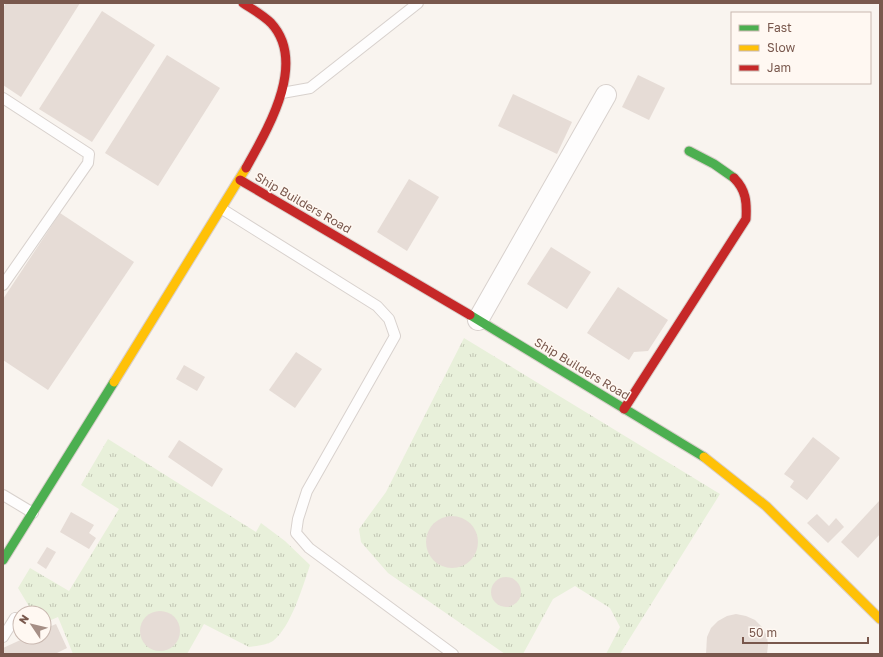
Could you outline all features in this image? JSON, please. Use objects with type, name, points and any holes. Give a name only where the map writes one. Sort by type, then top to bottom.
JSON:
[{"type":"street","points":[[3,560],[240,180],[271,121],[282,94],[286,68],[283,44],[271,24],[243,3]]},
{"type":"street","points":[[478,320],[606,95]]},
{"type":"street","points":[[624,409],[746,219],[746,199],[740,184],[724,170],[689,151]]},
{"type":"street","name":"Ship Builders Road","points":[[240,180],[478,320],[713,462],[766,506],[880,619]]},
{"type":"lane","points":[[282,94],[310,88],[418,3]]},
{"type":"lane","points":[[3,98],[89,154],[88,163],[3,285]]},
{"type":"lane","points":[[222,209],[376,306],[389,319],[395,336],[308,490],[298,519],[296,533],[309,548],[453,654]]},
{"type":"lane","points":[[3,495],[33,513]]},
{"type":"lane","points":[[3,637],[12,623]]},
{"type":"green space","points":[[464,338],[720,494],[620,654],[606,654],[620,627],[610,608],[575,586],[553,599],[523,654],[505,654],[388,573],[361,542],[359,529],[386,492]]},
{"type":"green space","points":[[108,439],[256,532],[261,523],[285,541],[310,565],[296,606],[279,635],[271,642],[249,647],[204,624],[187,654],[73,654],[58,617],[52,620],[52,605],[28,605],[18,588],[30,568],[69,591],[119,509],[81,485]]},
{"type":"building","points":[[6,3],[80,3],[21,97],[3,85],[3,8]]},
{"type":"building","points":[[102,11],[155,45],[92,142],[39,109]]},
{"type":"building","points":[[167,55],[220,88],[158,186],[105,153]]},
{"type":"building","points":[[638,75],[665,88],[649,120],[622,107]]},
{"type":"building","points":[[513,94],[572,122],[557,154],[498,126]]},
{"type":"building","points":[[409,179],[439,197],[407,251],[377,232]]},
{"type":"building","points":[[60,213],[134,262],[48,390],[3,360],[3,299]]},
{"type":"building","points":[[551,247],[591,272],[567,309],[527,284]]},
{"type":"building","points":[[618,287],[668,320],[648,351],[634,352],[629,360],[587,333]]},
{"type":"building","points":[[296,352],[322,369],[295,408],[269,390]]},
{"type":"building","points":[[184,365],[205,377],[197,391],[176,379]]},
{"type":"building","points":[[813,437],[840,458],[807,500],[790,487],[794,481],[784,474]]},
{"type":"building","points":[[179,440],[223,469],[212,487],[168,457]]},
{"type":"building","points":[[880,500],[880,534],[858,558],[841,542]]},
{"type":"building","points":[[71,512],[94,525],[89,533],[96,538],[89,549],[60,532]]},
{"type":"building","points":[[817,514],[829,526],[836,518],[844,527],[828,543],[807,523]]},
{"type":"building","points":[[452,516],[462,518],[470,524],[476,532],[478,542],[476,552],[470,560],[462,566],[452,568],[442,566],[434,560],[428,552],[426,542],[428,532],[434,524],[442,518]]},
{"type":"building","points":[[47,547],[56,552],[46,569],[37,563]]},
{"type":"building","points":[[506,577],[517,581],[521,592],[517,603],[506,607],[495,603],[491,592],[495,581]]},
{"type":"building","points":[[156,611],[164,611],[171,614],[177,620],[180,631],[177,642],[171,648],[164,651],[156,651],[149,648],[143,642],[140,635],[140,627],[143,620],[149,614]]},
{"type":"building","points":[[736,614],[755,620],[762,627],[767,636],[767,654],[706,654],[707,637],[711,628],[718,621],[727,616]]},
{"type":"building","points":[[56,624],[67,648],[55,654],[3,654],[3,648],[12,644],[52,645],[52,626]]},
{"type":"traffic: fast","points":[[689,151],[714,164],[734,178]]},
{"type":"traffic: fast","points":[[470,315],[704,457]]},
{"type":"traffic: fast","points":[[3,560],[114,382]]},
{"type":"traffic: slow","points":[[114,382],[246,168]]},
{"type":"traffic: slow","points":[[704,457],[766,506],[880,619]]},
{"type":"traffic: jam","points":[[243,3],[271,23],[281,39],[286,57],[285,76],[273,116],[246,168]]},
{"type":"traffic: jam","points":[[624,409],[746,219],[745,197],[741,187],[734,178]]},
{"type":"traffic: jam","points":[[240,180],[470,315]]}]
